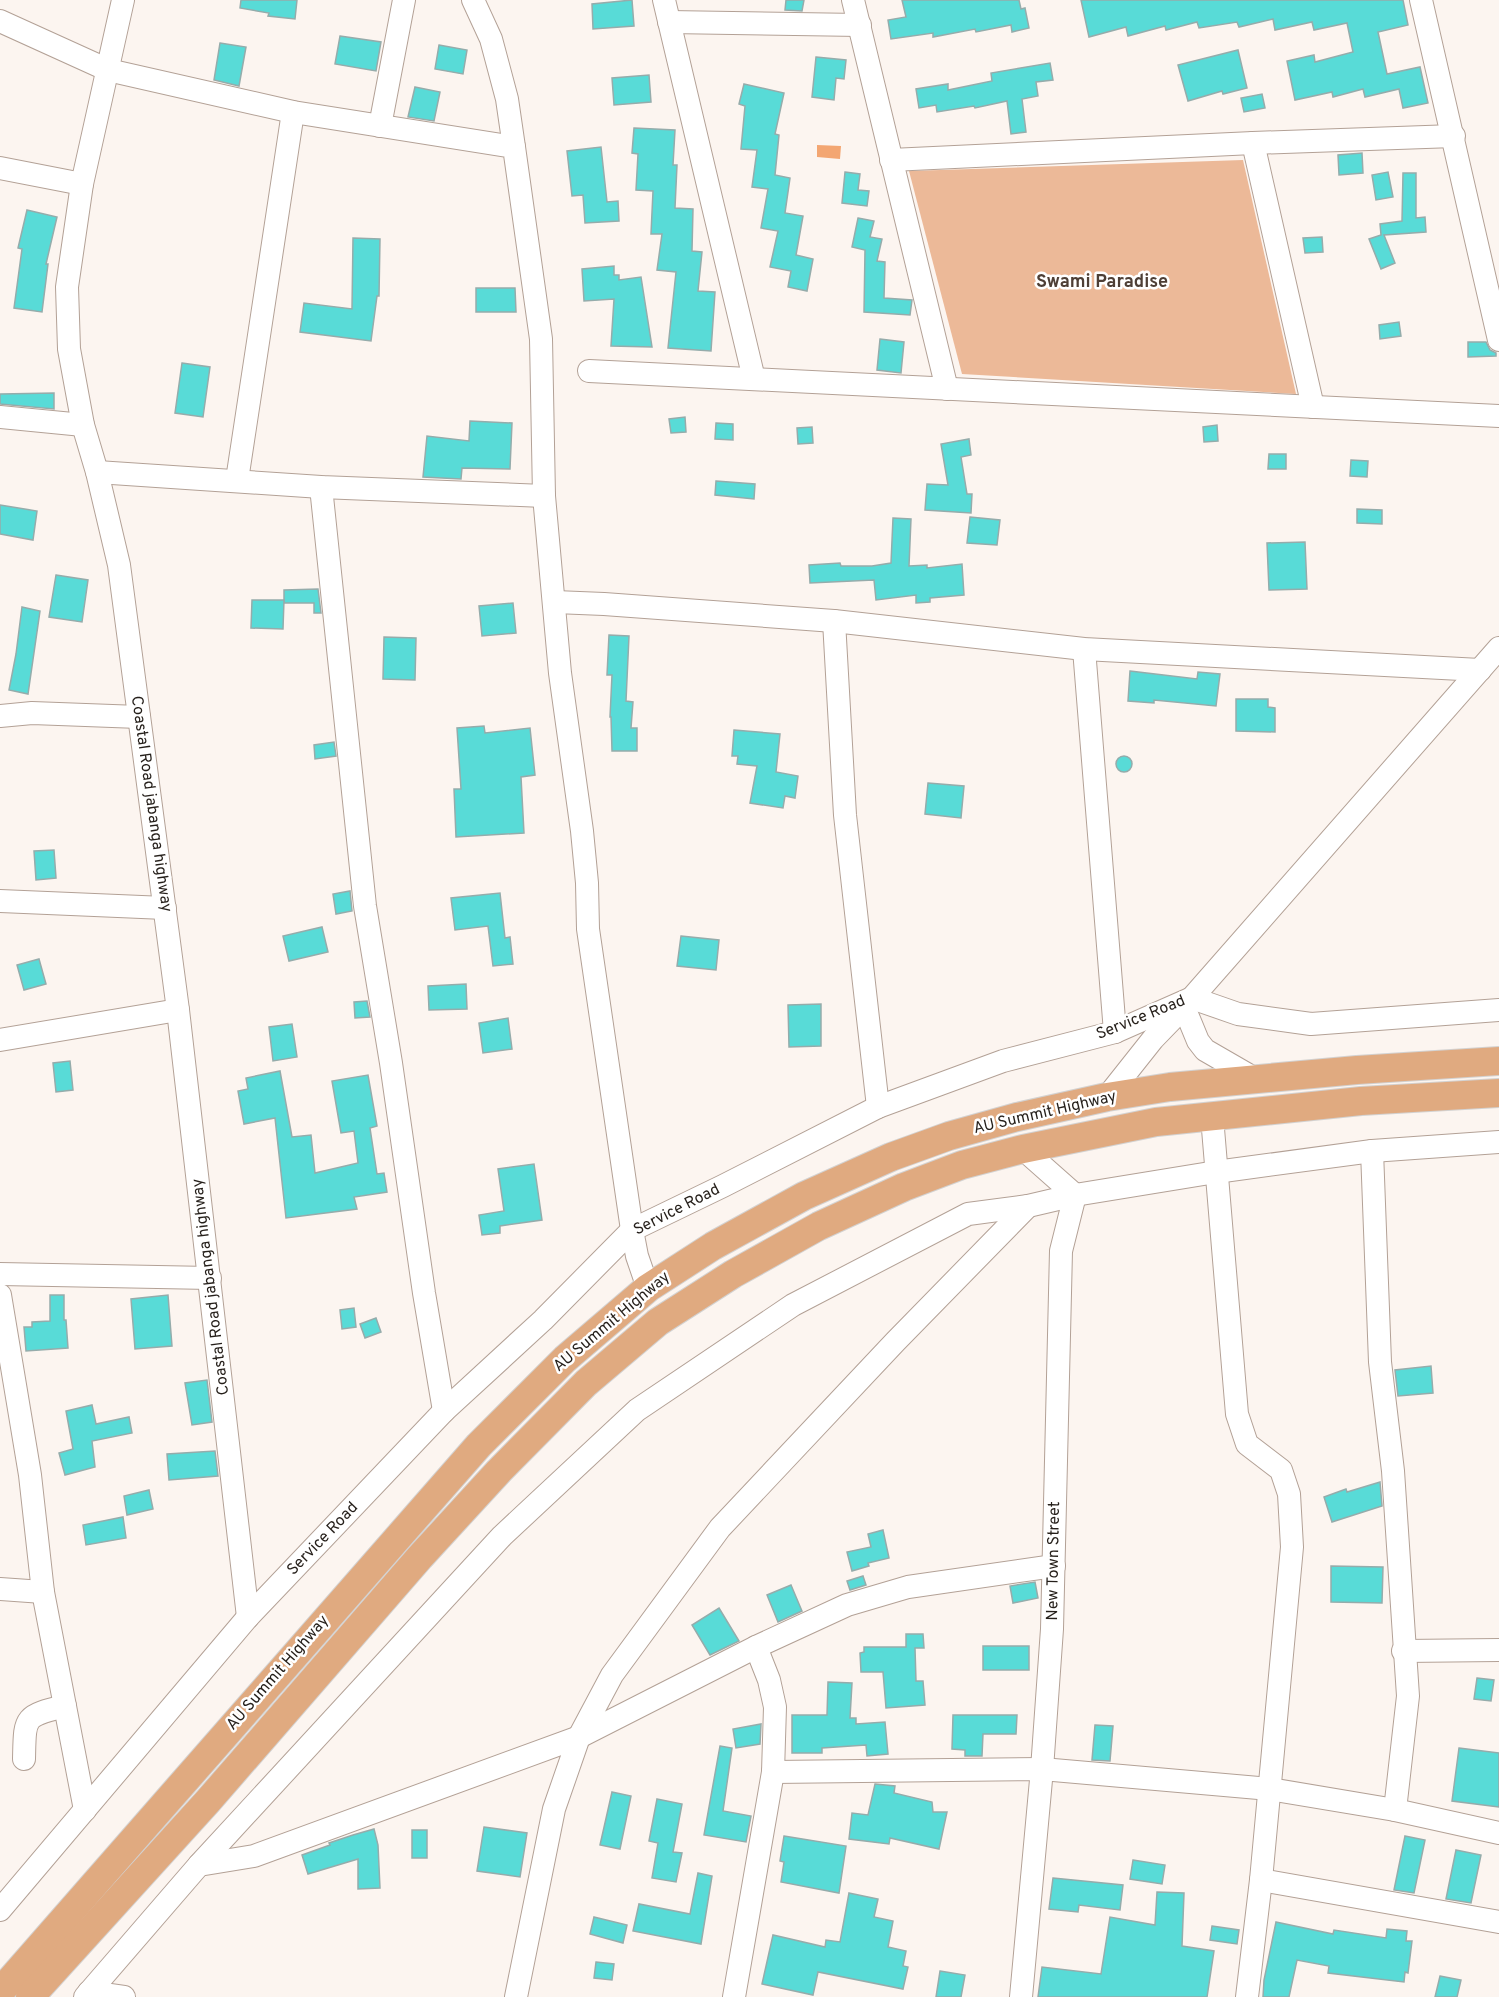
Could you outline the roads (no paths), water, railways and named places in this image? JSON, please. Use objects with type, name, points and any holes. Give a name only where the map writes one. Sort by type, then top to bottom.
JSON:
[{"type":"main road","name":"AU Summit Highway","points":[[0,1992],[479,1445],[565,1359],[648,1288],[713,1246],[804,1196],[891,1157],[949,1136],[1017,1117],[1107,1096],[1170,1087],[1358,1070],[1499,1061]]},
{"type":"main road","name":"AU Summit Highway","points":[[30,1997],[208,1801],[420,1557],[499,1471],[586,1383],[658,1322],[733,1274],[819,1226],[904,1187],[962,1165],[1023,1149],[1156,1122],[1361,1101],[1499,1093]]},
{"type":"street","name":"Coastal Road jabanga highway","points":[[123,0],[82,184],[68,287],[69,348],[83,425],[97,472],[119,565],[178,1010],[248,1617]]},
{"type":"street","points":[[380,126],[405,0]]},
{"type":"street","points":[[474,0],[491,39],[507,99],[541,339],[544,496],[560,673],[582,831],[587,883],[588,929],[632,1230],[637,1256],[648,1288]]},
{"type":"street","points":[[852,0],[947,389]]},
{"type":"street","points":[[1421,0],[1454,136],[1489,251],[1499,340]]},
{"type":"street","points":[[754,379],[667,11],[860,26]]},
{"type":"street","points":[[0,21],[108,70],[294,112],[514,147]]},
{"type":"street","points":[[237,480],[294,112]]},
{"type":"street","points":[[891,160],[1454,136]]},
{"type":"street","points":[[1252,143],[1313,407]]},
{"type":"street","points":[[0,168],[82,184]]},
{"type":"street","points":[[589,371],[1499,416]]},
{"type":"street","points":[[0,417],[83,425]]},
{"type":"street","points":[[97,472],[321,487],[544,496]]},
{"type":"street","points":[[321,487],[365,906],[392,1063],[424,1293],[444,1411]]},
{"type":"street","points":[[555,602],[834,621],[1084,650],[1480,670]]},
{"type":"street","points":[[834,621],[845,815],[878,1107]]},
{"type":"street","points":[[1107,1096],[1153,1039],[1499,648]]},
{"type":"street","points":[[1084,650],[1114,1032]]},
{"type":"street","points":[[0,716],[33,713],[139,717]]},
{"type":"street","points":[[0,901],[165,908]]},
{"type":"street","points":[[1188,1002],[1198,1041],[1205,1050],[1257,1080]]},
{"type":"street","name":"Service Road","points":[[0,1910],[248,1617],[444,1411],[543,1320],[632,1230],[878,1107],[1003,1060],[1114,1032],[1188,1002],[1238,1014],[1311,1024],[1499,1010]]},
{"type":"street","points":[[0,1040],[178,1010]]},
{"type":"street","points":[[1212,1117],[1236,1414],[1247,1444],[1281,1470],[1289,1494],[1292,1546],[1270,1790],[1247,1997]]},
{"type":"street","points":[[87,1994],[199,1865],[502,1536],[637,1410],[793,1305],[968,1215],[1216,1172],[1371,1151],[1499,1142]]},
{"type":"street","points":[[1023,1149],[1075,1195]]},
{"type":"street","points":[[1371,1151],[1380,1362],[1393,1471],[1407,1696],[1395,1809]]},
{"type":"street","name":"New Town Street","points":[[1021,1997],[1052,1629],[1061,1251],[1075,1195]]},
{"type":"street","points":[[516,1997],[554,1809],[579,1737],[612,1675],[720,1528],[895,1342],[1028,1206]]},
{"type":"street","points":[[0,1274],[210,1278]]},
{"type":"street","points":[[0,1295],[30,1475],[43,1592],[86,1810]]},
{"type":"street","points":[[199,1865],[254,1856],[579,1737],[756,1647],[847,1605],[908,1587],[1054,1566]]},
{"type":"street","points":[[0,1589],[43,1592]]},
{"type":"street","points":[[734,1997],[773,1772],[775,1707],[769,1680],[756,1647]]},
{"type":"street","points":[[1403,1651],[1499,1650]]},
{"type":"street","points":[[24,1759],[25,1725],[30,1718],[40,1712],[65,1706]]},
{"type":"street","points":[[773,1772],[1042,1769],[1270,1790],[1395,1809],[1499,1833]]},
{"type":"street","points":[[1261,1880],[1499,1922]]},
{"type":"street","points":[[87,1994],[124,1997]]},
{"type":"district","name":"Swami Paradise","points":[[1102,282]]}]
